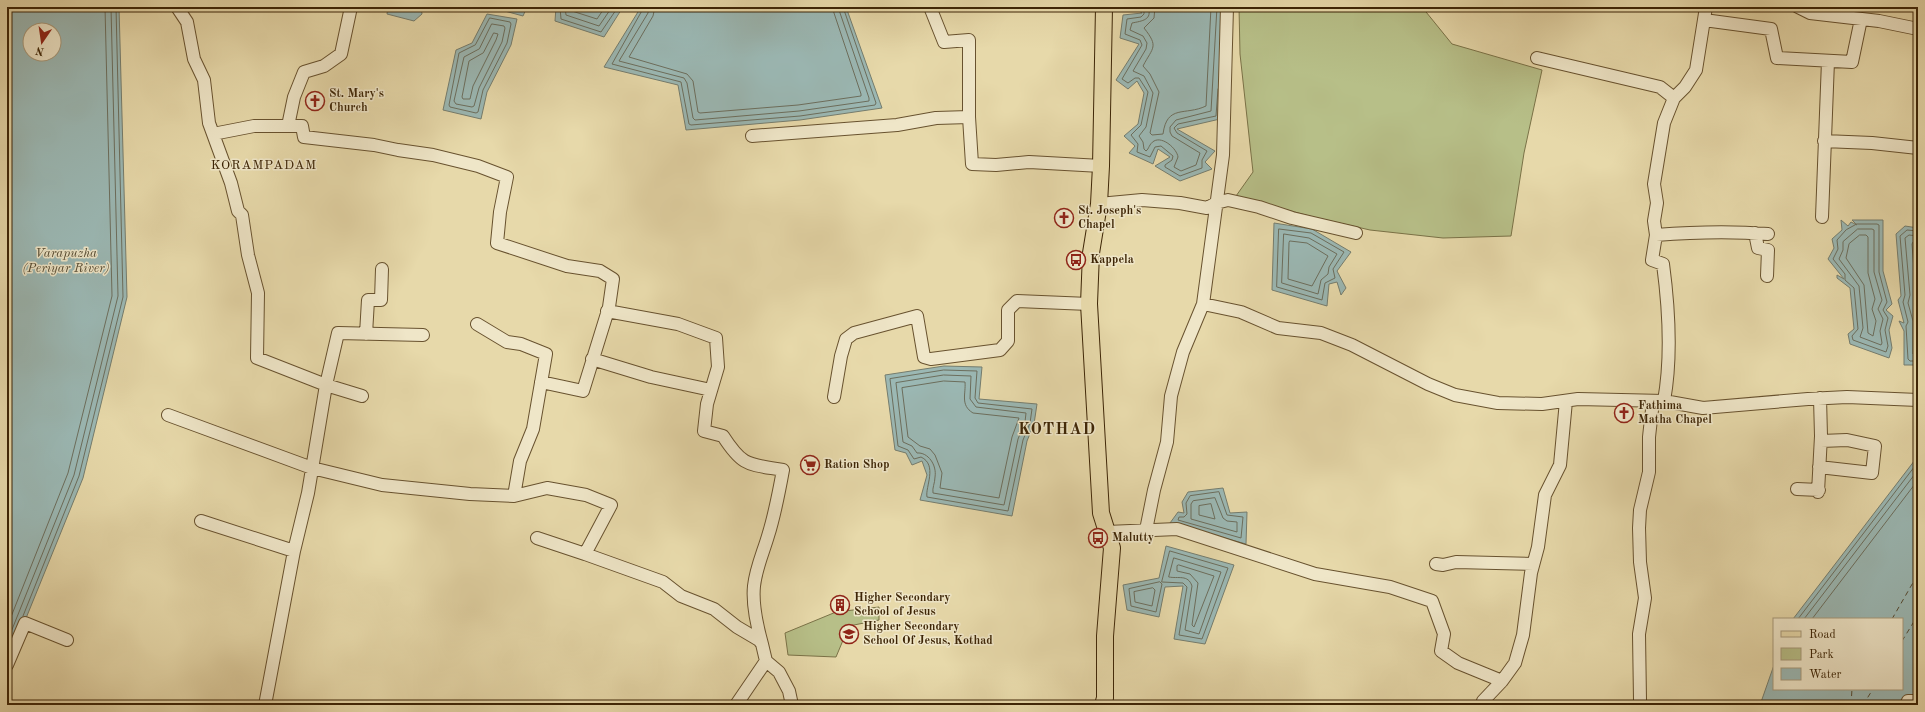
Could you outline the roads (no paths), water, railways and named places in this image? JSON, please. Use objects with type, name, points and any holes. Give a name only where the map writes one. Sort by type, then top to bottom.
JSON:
[{"type":"main road","points":[[1103,705],[1105,698],[1105,636],[1112,548],[1101,513],[1089,304],[1091,253],[1099,204],[1101,166],[1104,7]]},
{"type":"street","points":[[177,7],[186,22],[194,59],[204,80],[209,123],[230,182],[238,211],[242,214],[248,255],[258,294],[257,358],[326,385],[362,396]]},
{"type":"street","points":[[288,126],[294,97],[304,72],[324,66],[341,54],[351,7]]},
{"type":"street","points":[[930,7],[944,42],[969,40],[969,117],[972,164],[996,165],[1029,162],[1101,166]]},
{"type":"street","points":[[1146,530],[1154,490],[1167,442],[1171,396],[1183,352],[1203,304],[1216,203],[1224,155],[1227,7]]},
{"type":"street","points":[[1640,700],[1639,634],[1645,598],[1640,562],[1640,510],[1649,472],[1649,437],[1659,401],[1668,378],[1666,288],[1663,264],[1652,260],[1656,235],[1654,221],[1657,203],[1654,184],[1664,123],[1674,98],[1685,88],[1696,70],[1706,7]]},
{"type":"street","points":[[1798,7],[1810,13],[1861,18],[1918,29]]},
{"type":"street","points":[[1704,20],[1771,29],[1777,58],[1852,62],[1861,18]]},
{"type":"street","points":[[1537,58],[1660,87],[1674,98]]},
{"type":"street","points":[[1822,217],[1828,61]]},
{"type":"street","points":[[752,136],[897,125],[936,118],[969,117]]},
{"type":"street","points":[[213,134],[254,126],[302,126],[304,137],[374,145],[433,155],[478,166],[507,177],[500,212],[497,243],[567,266],[600,271],[613,279],[607,311],[583,391],[541,382]]},
{"type":"street","points":[[1824,141],[1872,143],[1918,148]]},
{"type":"street","points":[[1099,204],[1142,200],[1207,208],[1216,203],[1228,200],[1259,207],[1292,218],[1356,233]]},
{"type":"street","points":[[1656,235],[1695,232],[1768,234]]},
{"type":"street","points":[[1755,233],[1758,248],[1768,250],[1767,276]]},
{"type":"street","points":[[366,334],[368,300],[381,300],[382,269]]},
{"type":"street","points":[[834,397],[841,356],[846,339],[854,333],[918,316],[924,357],[931,359],[978,354],[1000,350],[1008,340],[1008,310],[1017,301],[1089,304]]},
{"type":"street","points":[[1203,304],[1241,312],[1278,328],[1321,333],[1352,345],[1422,381],[1455,395],[1498,403],[1542,404],[1578,399],[1659,401],[1703,408],[1820,398],[1847,397],[1918,400]]},
{"type":"street","points":[[607,311],[678,324],[716,338],[718,367],[707,404],[704,431],[723,436],[737,456],[751,465],[783,470],[777,502],[768,536],[756,571],[754,588],[757,626],[766,661],[779,672],[789,691],[792,705]]},
{"type":"street","points":[[477,324],[507,342],[521,344],[546,354],[533,429],[520,461],[514,496]]},
{"type":"street","points":[[265,705],[294,551],[308,493],[326,385],[338,333],[422,335]]},
{"type":"street","points":[[592,359],[651,377],[711,390]]},
{"type":"street","points":[[1797,489],[1818,491],[1820,398]]},
{"type":"street","points":[[1482,705],[1483,701],[1502,681],[1515,662],[1522,635],[1533,564],[1538,547],[1545,495],[1560,465],[1566,401]]},
{"type":"street","points":[[168,414],[312,468],[382,485],[470,494],[514,496],[547,488],[586,495],[611,505],[585,554]]},
{"type":"street","points":[[1819,467],[1872,472],[1875,446],[1847,440],[1820,441]]},
{"type":"street","points":[[201,521],[294,551]]},
{"type":"street","points":[[1108,532],[1177,529],[1316,574],[1390,587],[1432,601],[1444,634],[1442,651],[1458,663],[1502,681]]},
{"type":"street","points":[[537,538],[663,582],[681,596],[714,609],[736,627],[759,640],[762,644]]},
{"type":"street","points":[[1436,564],[1443,565],[1456,562],[1533,564]]},
{"type":"street","points":[[7,665],[25,624],[67,640]]},
{"type":"street","points":[[736,705],[766,661]]},
{"type":"street","points":[[1906,705],[1908,701],[1918,700]]},
{"type":"water","name":"Varapuzha (Periyar River)","points":[[7,7],[119,7],[127,297],[83,478],[7,665]]},
{"type":"water","points":[[388,7],[421,7],[422,14],[414,21],[387,14]]},
{"type":"water","points":[[490,7],[527,7],[523,16]]},
{"type":"water","points":[[556,7],[623,7],[604,37],[555,21]]},
{"type":"water","points":[[641,7],[846,7],[882,108],[800,120],[686,130],[678,85],[604,67]]},
{"type":"water","points":[[1133,7],[1226,7],[1220,119],[1177,129],[1215,151],[1205,162],[1212,169],[1180,181],[1155,166],[1170,157],[1158,149],[1153,164],[1129,153],[1135,146],[1124,136],[1138,124],[1144,93],[1137,81],[1128,89],[1116,80],[1139,44],[1120,38],[1123,15],[1142,13]]},
{"type":"water","points":[[487,14],[517,19],[511,45],[487,92],[481,119],[443,110],[456,50],[472,43]]},
{"type":"water","points":[[1841,220],[1848,226],[1851,222],[1857,225],[1852,220],[1883,220],[1883,271],[1892,304],[1886,310],[1893,316],[1889,330],[1892,348],[1889,358],[1850,344],[1848,334],[1854,329],[1850,288],[1837,278],[1837,275],[1844,279],[1828,259],[1834,248],[1832,239],[1842,230]]},
{"type":"water","points":[[1274,223],[1312,229],[1351,252],[1337,271],[1346,288],[1341,295],[1337,282],[1329,284],[1327,306],[1272,290]]},
{"type":"water","points":[[1905,226],[1918,228],[1918,365],[1904,365],[1904,331],[1899,321],[1904,323],[1898,300],[1901,296],[1896,234]]},
{"type":"water","points":[[944,366],[982,367],[979,399],[1037,404],[1034,424],[1027,441],[1012,516],[920,500],[927,475],[922,461],[912,465],[906,453],[895,450],[885,375]]},
{"type":"water","points":[[1918,456],[1918,690],[1904,705],[1760,705],[1773,668],[1773,690],[1903,690],[1903,618],[1794,618]]},
{"type":"water","points":[[1223,488],[1230,513],[1247,512],[1246,544],[1170,523],[1178,512],[1184,513],[1182,502],[1188,492]]},
{"type":"water","points":[[1166,546],[1234,565],[1205,644],[1174,639],[1183,586],[1165,587],[1159,617],[1127,610],[1123,585],[1159,578]]},
{"type":"place","name":"St. Mary's Church","points":[[315,101]]},
{"type":"place","name":"St. Joseph's Chapel","points":[[1064,218]]},
{"type":"place","name":"Kappela","points":[[1076,260]]},
{"type":"place","name":"Fathima Matha Chapel","points":[[1624,413]]},
{"type":"place","name":"Ration Shop","points":[[810,465]]},
{"type":"place","name":"Malutty","points":[[1098,538]]},
{"type":"place","name":"Higher Secondary School of Jesus","points":[[840,605]]},
{"type":"place","name":"Higher Secondary School Of Jesus, Kothad","points":[[849,634]]},
{"type":"district","name":"KORAMPADAM","points":[[264,165]]},
{"type":"district","name":"KOTHAD","points":[[1057,430]]}]
